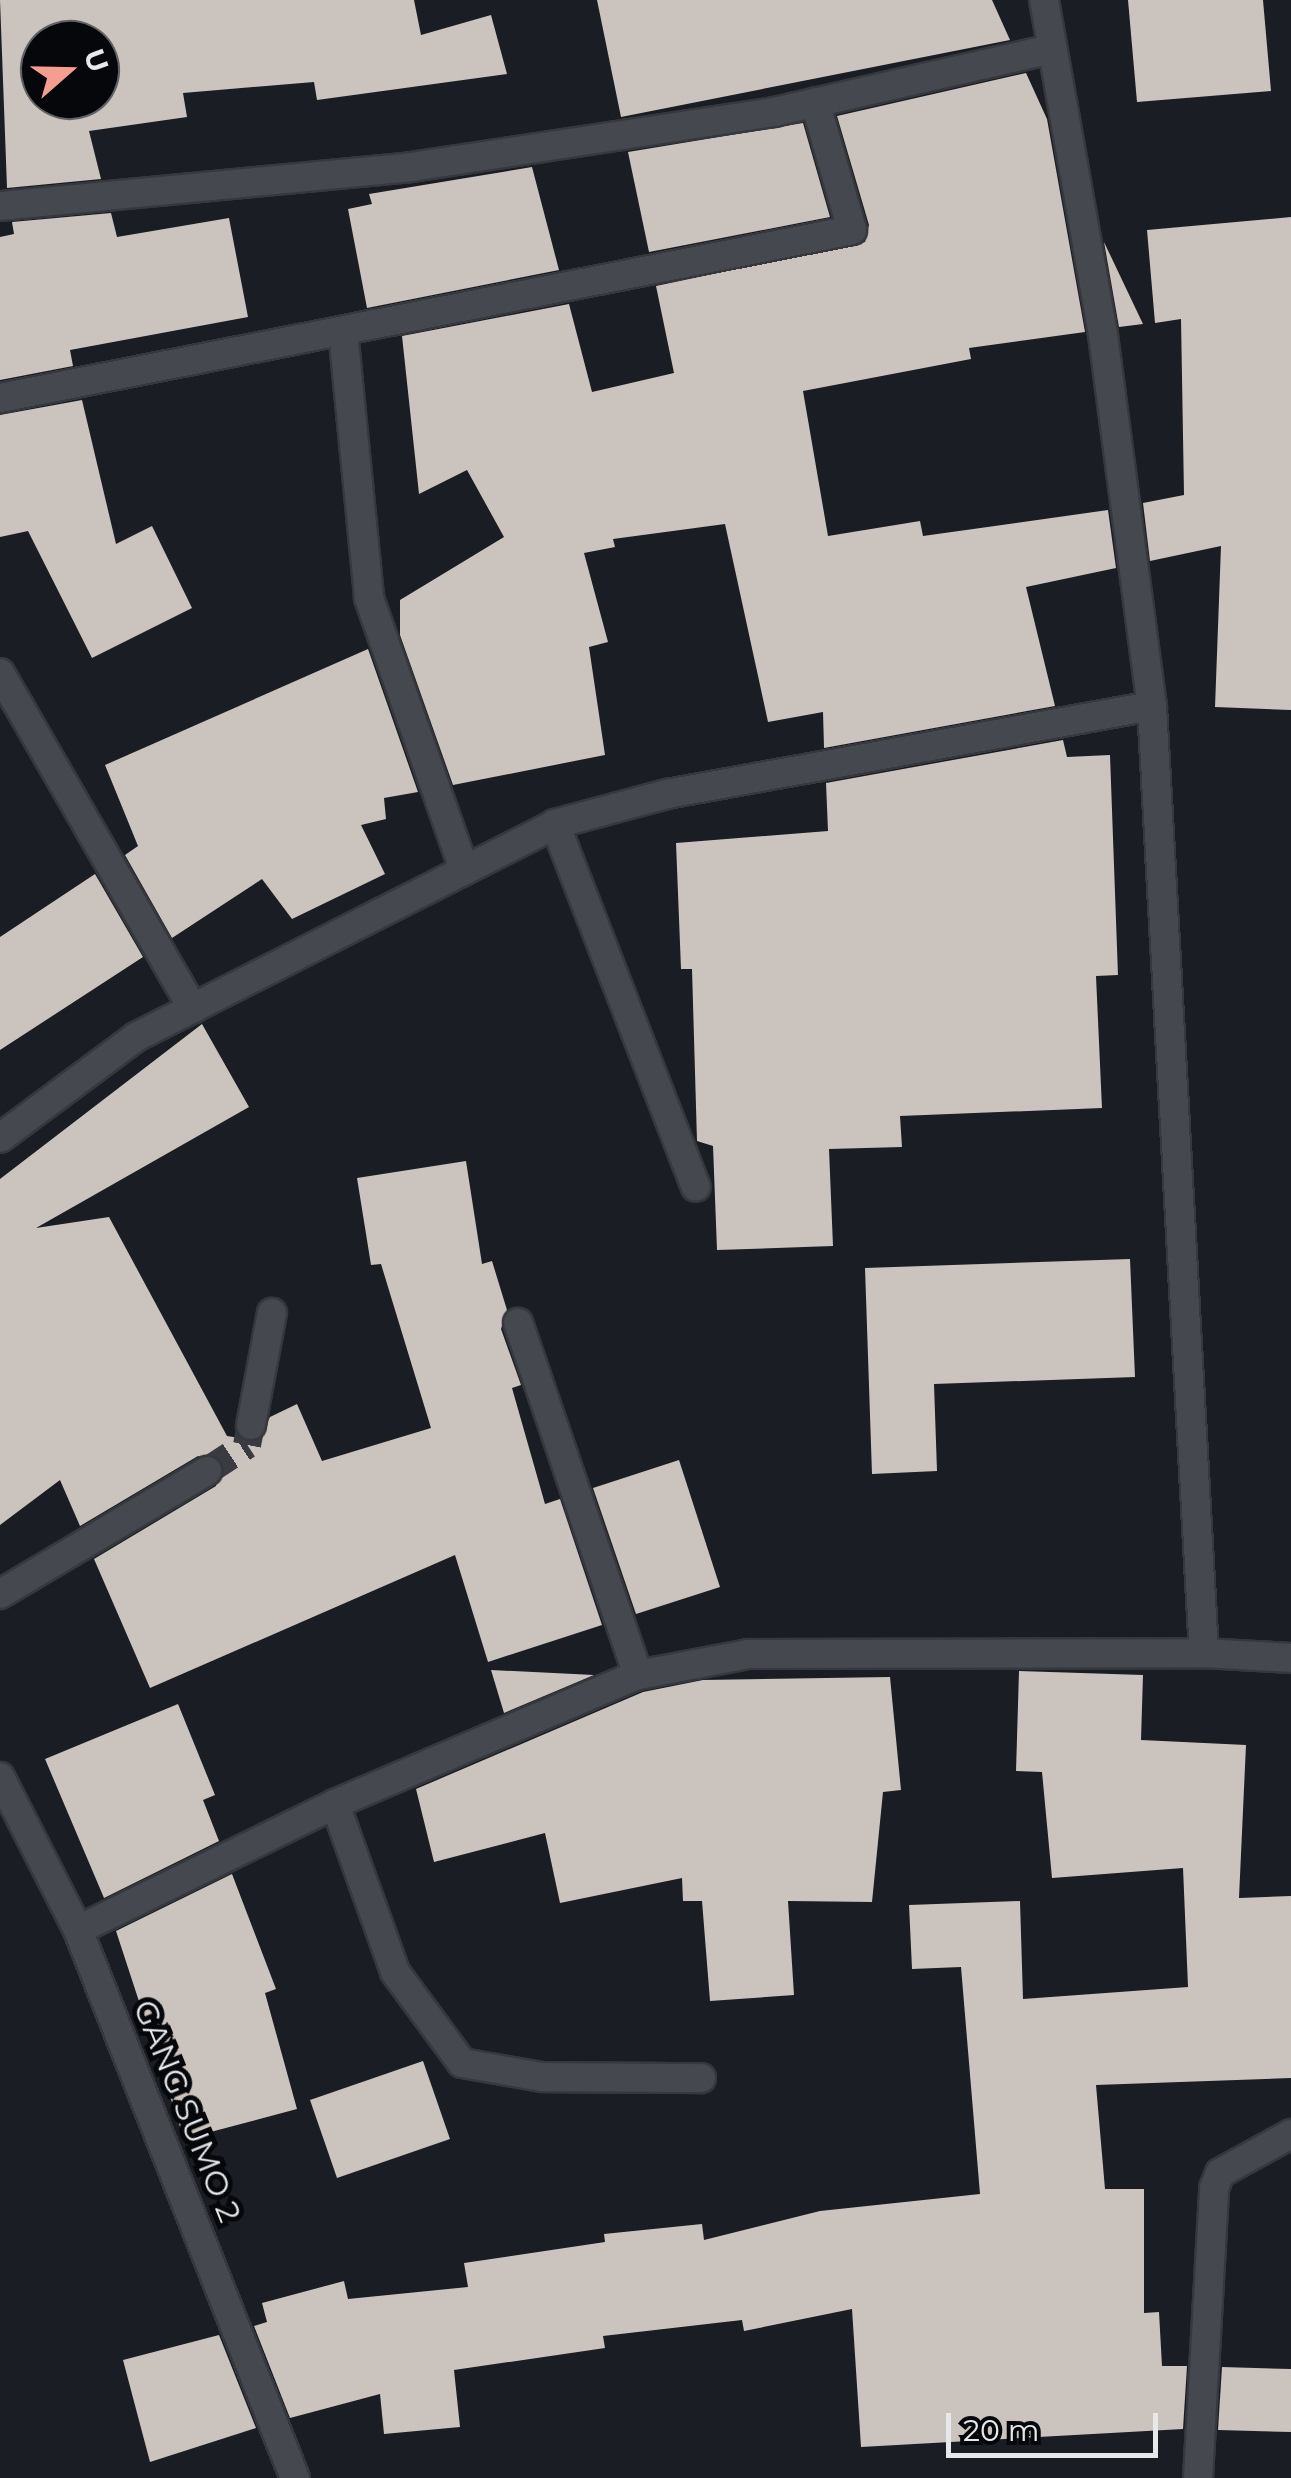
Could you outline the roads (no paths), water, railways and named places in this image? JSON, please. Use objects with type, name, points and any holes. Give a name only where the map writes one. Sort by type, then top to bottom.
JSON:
[{"type":"street","points":[[1044,0],[1103,334],[1152,706],[1204,1653]]},
{"type":"street","points":[[0,206],[412,167],[815,102],[1051,49]]},
{"type":"street","points":[[0,398],[852,230],[815,102]]},
{"type":"street","points":[[343,332],[361,562],[463,867]]},
{"type":"street","points":[[4,690],[194,1009]]},
{"type":"street","points":[[0,1138],[136,1037],[463,867],[555,824],[667,794],[1152,706]]},
{"type":"street","points":[[555,824],[696,1187]]},
{"type":"street","points":[[252,1425],[272,1313]]},
{"type":"street","points":[[518,1323],[638,1675]]},
{"type":"street","points":[[0,1594],[207,1471]]},
{"type":"street","points":[[78,1930],[334,1804],[638,1675],[748,1654],[1204,1653],[1291,1658]]},
{"type":"street","name":"GANG SUMO 2","points":[[0,1777],[78,1930],[295,2478]]},
{"type":"street","points":[[334,1804],[394,1972],[462,2062],[542,2077],[701,2078]]},
{"type":"street","points":[[1198,2478],[1214,2188],[1220,2172],[1291,2134]]},
{"type":"tunnel","points":[[207,1471],[247,1445],[251,1425]]}]
